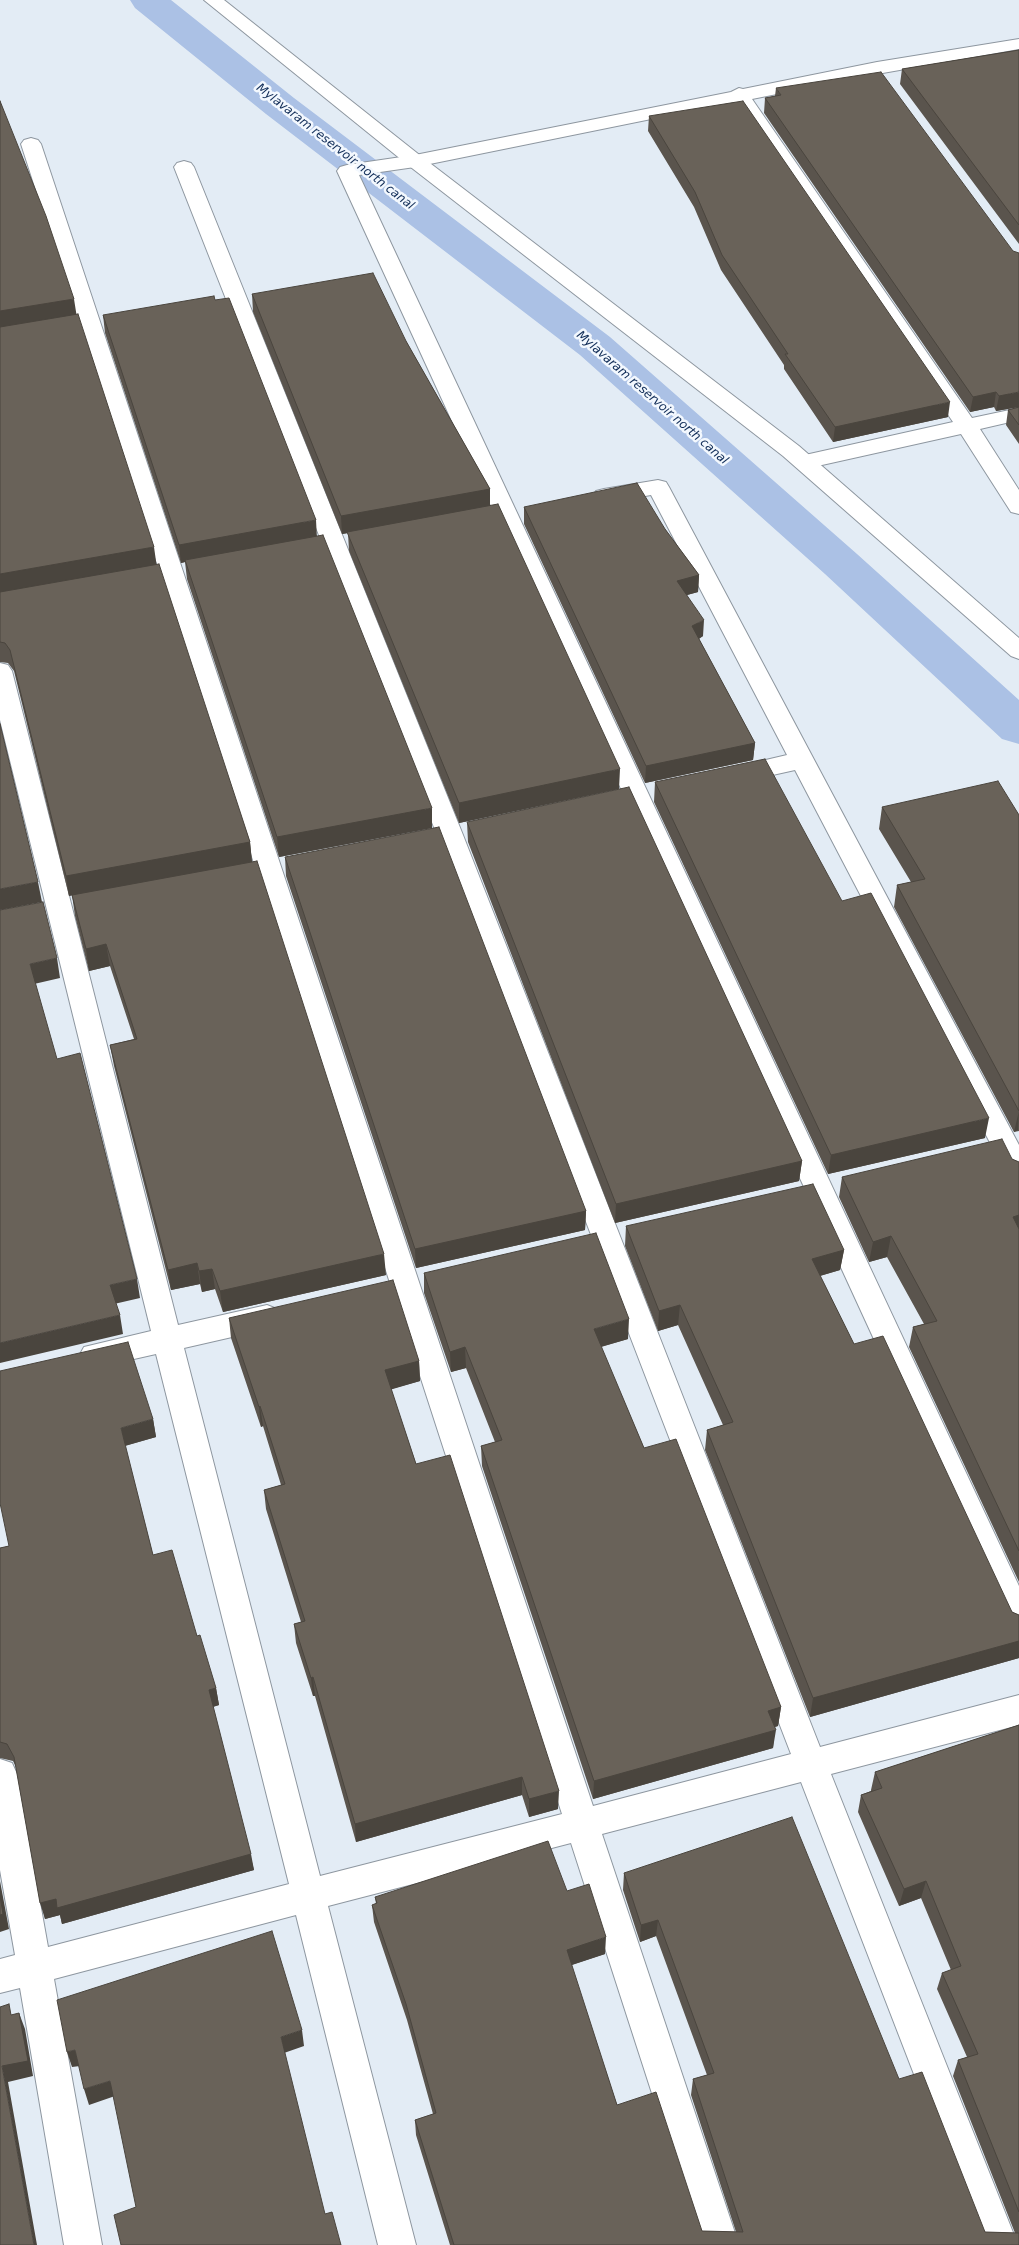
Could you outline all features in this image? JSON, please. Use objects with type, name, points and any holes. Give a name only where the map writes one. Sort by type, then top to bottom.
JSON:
[{"type":"street","points":[[213,0],[414,161],[804,462],[1019,651]]},
{"type":"street","points":[[1012,51],[877,68],[739,94],[414,161],[347,171],[386,277],[647,794],[819,1189],[1019,1620]]},
{"type":"street","points":[[877,68],[889,84]]},
{"type":"street","points":[[739,94],[966,425],[1019,508]]},
{"type":"street","points":[[30,144],[720,2245]]},
{"type":"street","points":[[184,167],[450,835],[605,1238],[999,2245]]},
{"type":"street","points":[[804,462],[1019,414]]},
{"type":"street","points":[[582,500],[658,487],[802,760],[1012,1145],[1019,1171]]},
{"type":"street","points":[[0,671],[58,909],[397,2245]]},
{"type":"street","points":[[705,782],[802,760]]},
{"type":"street","points":[[609,802],[647,794]]},
{"type":"street","points":[[978,1153],[1012,1145]]},
{"type":"street","points":[[790,1196],[847,1183]]},
{"type":"street","points":[[65,1363],[290,1311]]},
{"type":"street","points":[[0,1976],[1019,1710]]},
{"type":"street","points":[[0,1774],[83,2245]]},
{"type":"building","points":[[1019,50],[1019,225],[902,69]]},
{"type":"building","points":[[881,72],[1013,251],[1019,253],[1019,392],[999,396],[996,392],[973,397],[765,98],[781,95],[776,88]]},
{"type":"building","points":[[0,101],[46,216],[74,299],[0,311]]},
{"type":"building","points":[[743,101],[950,402],[835,427],[785,354],[788,354],[722,255],[695,192],[649,116]]},
{"type":"building","points":[[373,273],[406,341],[490,489],[341,516],[252,294]]},
{"type":"building","points":[[214,296],[215,300],[229,298],[316,520],[179,545],[103,315]]},
{"type":"building","points":[[78,314],[154,547],[0,574],[0,327]]},
{"type":"building","points":[[1019,407],[1019,425],[1008,410]]},
{"type":"building","points":[[637,483],[665,529],[699,575],[677,581],[704,620],[692,626],[755,743],[646,766],[524,507]]},
{"type":"building","points":[[498,504],[620,769],[459,803],[347,532]]},
{"type":"building","points":[[323,535],[432,808],[277,837],[185,560]]},
{"type":"building","points":[[159,564],[250,842],[66,876],[10,650],[5,643],[0,642],[0,592]]},
{"type":"building","points":[[0,724],[38,882],[0,889]]},
{"type":"building","points":[[765,759],[842,901],[871,893],[989,1118],[831,1155],[655,782]]},
{"type":"building","points":[[998,781],[1019,815],[1019,1111],[897,885],[925,879],[882,807]]},
{"type":"building","points":[[629,787],[802,1161],[616,1204],[467,822]]},
{"type":"building","points":[[439,827],[586,1211],[415,1249],[285,857]]},
{"type":"building","points":[[257,861],[384,1254],[220,1291],[212,1269],[199,1271],[197,1263],[168,1270],[110,1045],[137,1039],[106,944],[86,949],[72,895]]},
{"type":"building","points":[[43,902],[57,958],[30,964],[57,1059],[80,1053],[137,1279],[110,1285],[120,1315],[0,1343],[0,910]]},
{"type":"building","points":[[1002,1139],[1012,1159],[1019,1162],[1019,1215],[1013,1217],[1019,1229],[1019,1551],[913,1327],[937,1321],[891,1236],[873,1242],[842,1177]]},
{"type":"building","points":[[813,1184],[844,1250],[812,1259],[854,1344],[883,1336],[1012,1612],[1019,1615],[1019,1641],[813,1698],[707,1430],[733,1422],[680,1305],[659,1311],[626,1226]]},
{"type":"building","points":[[596,1233],[629,1319],[594,1329],[644,1448],[676,1439],[781,1707],[768,1711],[776,1730],[594,1781],[481,1446],[502,1440],[465,1347],[450,1352],[424,1273]]},
{"type":"building","points":[[393,1280],[419,1361],[385,1370],[416,1464],[450,1455],[559,1791],[529,1799],[522,1777],[355,1824],[313,1677],[311,1678],[294,1624],[305,1621],[264,1490],[285,1484],[229,1318]]},
{"type":"building","points":[[128,1342],[153,1419],[121,1428],[153,1555],[172,1550],[197,1636],[200,1635],[216,1688],[209,1690],[251,1854],[57,1908],[56,1899],[40,1903],[14,1757],[7,1744],[0,1742],[0,1548],[9,1546],[0,1503],[0,1371]]},
{"type":"building","points":[[1019,1725],[1019,2212],[958,2060],[978,2054],[942,1973],[961,1966],[926,1881],[904,1889],[861,1795],[882,1788],[875,1772]]},
{"type":"building","points":[[792,1817],[899,2079],[922,2072],[985,2232],[1019,2233],[1019,2245],[454,2245],[415,2120],[436,2113],[406,2004],[372,1905],[377,1903],[375,1897],[548,1841],[567,1891],[589,1884],[606,1937],[567,1950],[617,2105],[656,2092],[702,2231],[743,2232],[693,2079],[714,2073],[658,1920],[641,1925],[624,1873]]},
{"type":"building","points":[[0,1896],[3,1914],[0,1915]]},
{"type":"building","points":[[272,1931],[302,2030],[281,2037],[325,2214],[332,2212],[341,2245],[121,2245],[114,2215],[136,2207],[110,2081],[84,2089],[75,2050],[67,2052],[57,2000]]},
{"type":"building","points":[[9,2004],[11,2015],[19,2013],[28,2061],[2,2066],[34,2245],[0,2245],[0,2007]]},
{"type":"waterway","name":"Mylavaram reservoir north canal","points":[[148,0],[280,106],[595,346],[841,564],[1019,727]]}]
